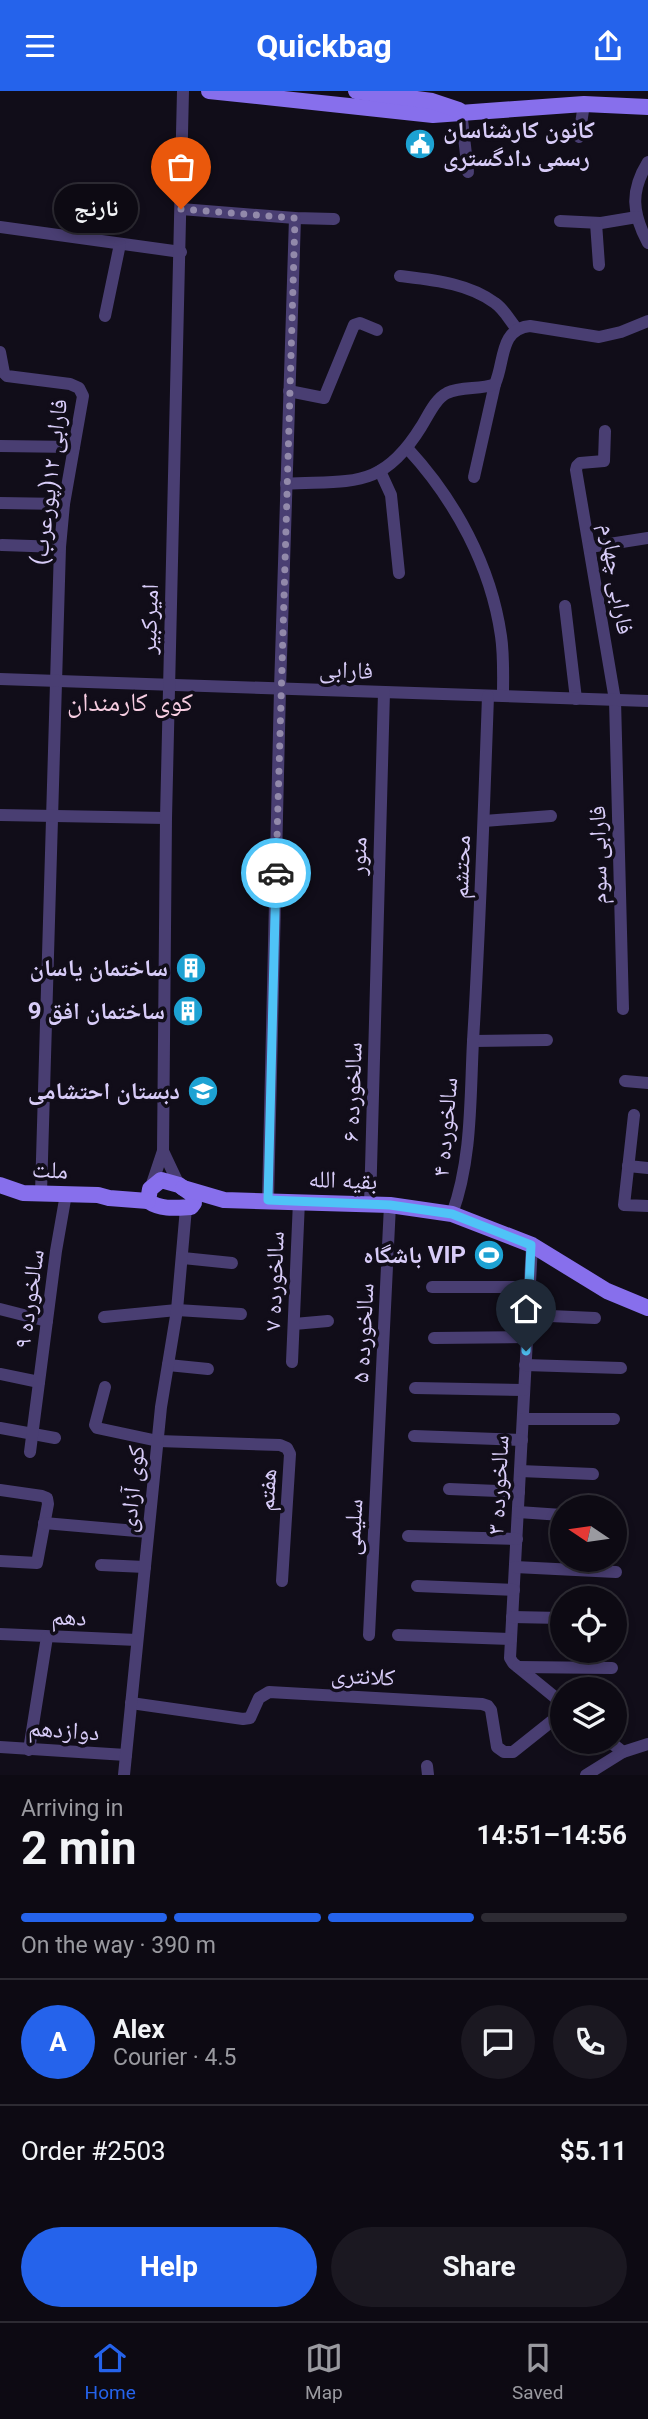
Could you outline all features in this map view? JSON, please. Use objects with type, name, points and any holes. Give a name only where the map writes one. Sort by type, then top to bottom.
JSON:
[{"type":"main road","points":[[209,91],[423,106]]},
{"type":"main road","points":[[356,91],[423,106],[433,115],[583,104],[648,107]]},
{"type":"main road","name":"ملت","points":[[0,1185],[23,1193],[98,1195],[149,1193],[161,1180],[181,1186]]},
{"type":"main road","points":[[181,1186],[224,1200]]},
{"type":"main road","points":[[181,1186],[193,1195],[194,1203],[189,1207]]},
{"type":"main road","points":[[149,1193],[155,1205],[166,1207],[189,1207],[224,1200]]},
{"type":"main road","name":"بقیه الله","points":[[224,1200],[390,1205],[452,1214],[531,1245],[607,1291],[648,1308]]},
{"type":"street","name":"امیرکبیر","points":[[149,1193],[163,1150],[166,818],[183,91]]},
{"type":"street","points":[[579,137],[583,104]]},
{"type":"street","points":[[461,111],[468,172]]},
{"type":"street","points":[[648,162],[637,180],[636,217],[648,243]]},
{"type":"street","points":[[181,209],[334,219]]},
{"type":"street","points":[[561,221],[596,223],[636,217]]},
{"type":"street","points":[[268,1200],[295,218]]},
{"type":"street","points":[[596,223],[599,265]]},
{"type":"street","points":[[0,227],[181,252]]},
{"type":"street","points":[[105,316],[120,244]]},
{"type":"street","points":[[400,276],[461,286],[496,304],[517,329]]},
{"type":"street","points":[[474,477],[507,338],[517,329],[530,326],[599,337],[648,321]]},
{"type":"street","points":[[289,391],[324,398],[354,325],[360,323],[377,330]]},
{"type":"street","name":"فارابی ۱۲(پورعرب)","points":[[0,352],[4,373],[11,378],[70,384],[79,388],[83,396],[64,504],[60,547],[41,1193]]},
{"type":"street","points":[[286,484],[363,480],[391,466],[408,449],[437,400],[447,393],[495,384]]},
{"type":"street","name":"فارابی چهارم","points":[[605,431],[604,461],[580,463],[577,466],[615,700]]},
{"type":"street","points":[[0,446],[74,447]]},
{"type":"street","points":[[408,449],[431,474],[464,525],[487,581],[501,636],[503,696]]},
{"type":"street","points":[[380,471],[391,495],[399,573]]},
{"type":"street","points":[[0,503],[64,504]]},
{"type":"street","points":[[590,547],[648,538]]},
{"type":"street","points":[[2,545],[60,547]]},
{"type":"street","points":[[565,606],[576,699]]},
{"type":"street","name":"فارابی","points":[[0,679],[648,701]]},
{"type":"street","name":"منور","points":[[375,1021],[384,692]]},
{"type":"street","name":"محتشم","points":[[473,1041],[488,696]]},
{"type":"street","name":"فارابی سوم","points":[[615,700],[623,1009]]},
{"type":"street","points":[[0,815],[166,818]]},
{"type":"street","points":[[484,821],[551,815]]},
{"type":"street","name":"سالخورده ۶","points":[[370,1205],[375,1021]]},
{"type":"street","points":[[473,1041],[547,1040]]},
{"type":"street","name":"سالخورده ۴","points":[[452,1214],[461,1189],[466,1154],[473,1041]]},
{"type":"street","points":[[625,1081],[648,1083]]},
{"type":"street","points":[[634,1115],[624,1205],[648,1206]]},
{"type":"street","points":[[163,1150],[181,1186]]},
{"type":"street","points":[[628,1166],[648,1168]]},
{"type":"street","name":"سالخورده ۹","points":[[30,1452],[66,1194]]},
{"type":"street","name":"سالخورده ۷","points":[[292,1362],[299,1201]]},
{"type":"street","name":"سالخورده ۵","points":[[379,1420],[390,1205]]},
{"type":"street","name":"کوی آزادی","points":[[124,1775],[158,1441],[189,1207]]},
{"type":"street","name":"سالخورده ۳","points":[[518,1667],[510,1658],[531,1245]]},
{"type":"street","points":[[183,1258],[232,1263]]},
{"type":"street","points":[[432,1287],[529,1287]]},
{"type":"street","points":[[0,1309],[47,1321]]},
{"type":"street","points":[[104,1317],[177,1310],[241,1314]]},
{"type":"street","points":[[528,1315],[595,1318]]},
{"type":"street","points":[[294,1324],[328,1321]]},
{"type":"street","points":[[434,1338],[527,1337]]},
{"type":"street","points":[[168,1365],[208,1369]]},
{"type":"street","points":[[526,1365],[621,1368]]},
{"type":"street","points":[[0,1374],[39,1381]]},
{"type":"street","points":[[105,1387],[95,1425],[97,1428],[158,1441]]},
{"type":"street","points":[[415,1388],[524,1390]]},
{"type":"street","points":[[523,1419],[614,1419]]},
{"type":"street","name":"سلیمی","points":[[369,1635],[379,1420]]},
{"type":"street","points":[[0,1428],[55,1438]]},
{"type":"street","points":[[414,1436],[522,1440]]},
{"type":"street","name":"هفتم","points":[[158,1441],[281,1445],[287,1448],[290,1454],[282,1581]]},
{"type":"street","points":[[520,1471],[593,1474]]},
{"type":"street","points":[[449,1489],[519,1492]]},
{"type":"street","points":[[0,1490],[47,1498],[37,1563],[0,1561]]},
{"type":"street","points":[[518,1512],[550,1514]]},
{"type":"street","points":[[44,1523],[148,1532]]},
{"type":"street","points":[[408,1537],[517,1539]]},
{"type":"street","points":[[101,1565],[145,1567]]},
{"type":"street","points":[[515,1566],[550,1568]]},
{"type":"street","points":[[417,1586],[514,1590]]},
{"type":"street","points":[[512,1616],[550,1618]]},
{"type":"street","name":"دهم","points":[[0,1634],[137,1640]]},
{"type":"street","points":[[398,1635],[511,1639]]},
{"type":"street","points":[[29,1749],[47,1637]]},
{"type":"street","points":[[518,1667],[612,1668]]},
{"type":"street","points":[[518,1667],[550,1693]]},
{"type":"street","name":"کلانتری","points":[[131,1703],[243,1719],[250,1718],[259,1698],[269,1692],[488,1706],[497,1747],[504,1752],[513,1752],[550,1723]]},
{"type":"street","points":[[627,1751],[648,1744]]},
{"type":"street","name":"دوازدهم","points":[[0,1747],[126,1755]]},
{"type":"street","points":[[595,1773],[620,1754]]},
{"type":"way so far","points":[[181,209],[295,218],[276,873]]},
{"type":"place","name":"کانون کارشناسان رسمی دادگستری","points":[[420,144]]},
{"type":"place","name":"نارنج","points":[[181,209]]},
{"type":"place","name":"ساختمان یاسان","points":[[191,968]]},
{"type":"place","name":"ساختمان افق 9","points":[[188,1011]]},
{"type":"place","name":"دبستان احتشامی","points":[[203,1091]]},
{"type":"place","name":"باشگاه VIP","points":[[489,1255]]},
{"type":"district","name":"کوی کارمندان","points":[[130,702]]},
{"type":"route","points":[[276,873],[268,1200],[390,1205],[452,1214],[531,1245],[526,1351]]}]
